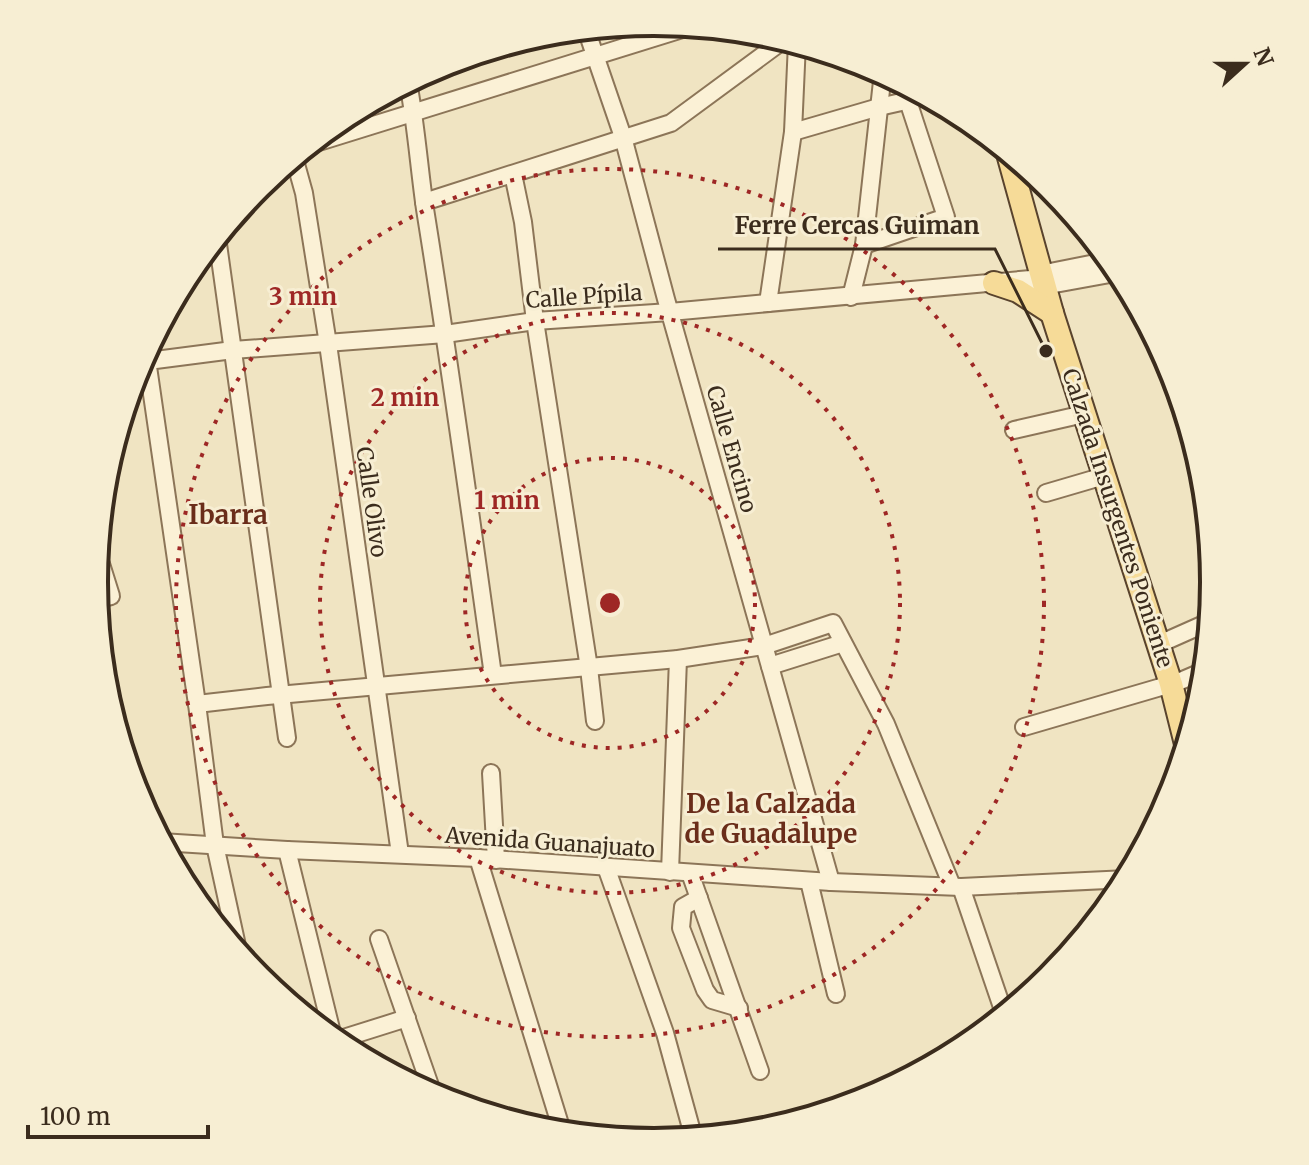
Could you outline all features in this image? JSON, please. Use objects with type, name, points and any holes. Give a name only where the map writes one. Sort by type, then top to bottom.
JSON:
[{"type":"main road","name":"Calzada Insurgentes Poniente","points":[[1018,175],[1052,313],[1069,347],[1084,414],[1162,643]]},
{"type":"main road","name":"Calzada Insurgentes Poniente","points":[[1044,279],[1069,347],[1185,710]]},
{"type":"main road","points":[[994,283],[1018,291],[1052,313]]},
{"type":"main road","name":"Calzada Insurgentes Poniente","points":[[1174,683],[1182,724]]},
{"type":"street","points":[[343,134],[657,36]]},
{"type":"street","name":"Calle Encino","points":[[590,40],[623,137],[831,882]]},
{"type":"street","points":[[424,202],[671,123],[771,49]]},
{"type":"street","points":[[768,303],[793,132],[796,55]]},
{"type":"street","points":[[851,297],[864,245],[881,86]]},
{"type":"street","points":[[410,93],[493,675]]},
{"type":"street","points":[[793,132],[911,100]]},
{"type":"street","points":[[864,245],[946,217],[908,101]]},
{"type":"street","name":"Calle Olivo","points":[[297,169],[304,193],[328,344],[400,854]]},
{"type":"street","points":[[513,174],[523,222],[595,721]]},
{"type":"street","points":[[219,252],[287,738]]},
{"type":"street","name":"Calle Pípila","points":[[1044,279],[1098,264]]},
{"type":"street","name":"Calle Pípila","points":[[157,357],[445,334],[535,321],[1105,273]]},
{"type":"street","points":[[147,380],[197,704],[215,845],[234,930]]},
{"type":"street","points":[[1014,430],[1084,414]]},
{"type":"street","points":[[1046,493],[1104,476]]},
{"type":"street","points":[[197,704],[678,659],[764,646],[833,623],[886,724],[956,887],[1001,1005]]},
{"type":"street","points":[[1162,643],[1199,626]]},
{"type":"street","points":[[770,666],[843,643]]},
{"type":"street","points":[[670,872],[678,659]]},
{"type":"street","points":[[1024,727],[1192,676]]},
{"type":"street","points":[[491,773],[496,860]]},
{"type":"street","name":"Avenida Guanajuato","points":[[174,843],[956,887],[1113,880]]},
{"type":"street","points":[[287,850],[329,1021]]},
{"type":"street","points":[[478,858],[559,1120]]},
{"type":"street","points":[[606,867],[665,1033],[691,1128]]},
{"type":"street","points":[[690,873],[760,1071]]},
{"type":"street","points":[[809,881],[836,994]]},
{"type":"street","points":[[699,898],[683,907],[681,928],[705,990],[712,1000],[739,1008]]},
{"type":"street","points":[[379,939],[428,1080]]},
{"type":"street","points":[[350,1036],[407,1018]]},
{"type":"place","name":"Ferre Cercas Guiman","points":[[1046,351]]},
{"type":"district","name":"Ibarra","points":[[228,514]]},
{"type":"district","name":"De la Calzada de Guadalupe","points":[[771,818]]}]
